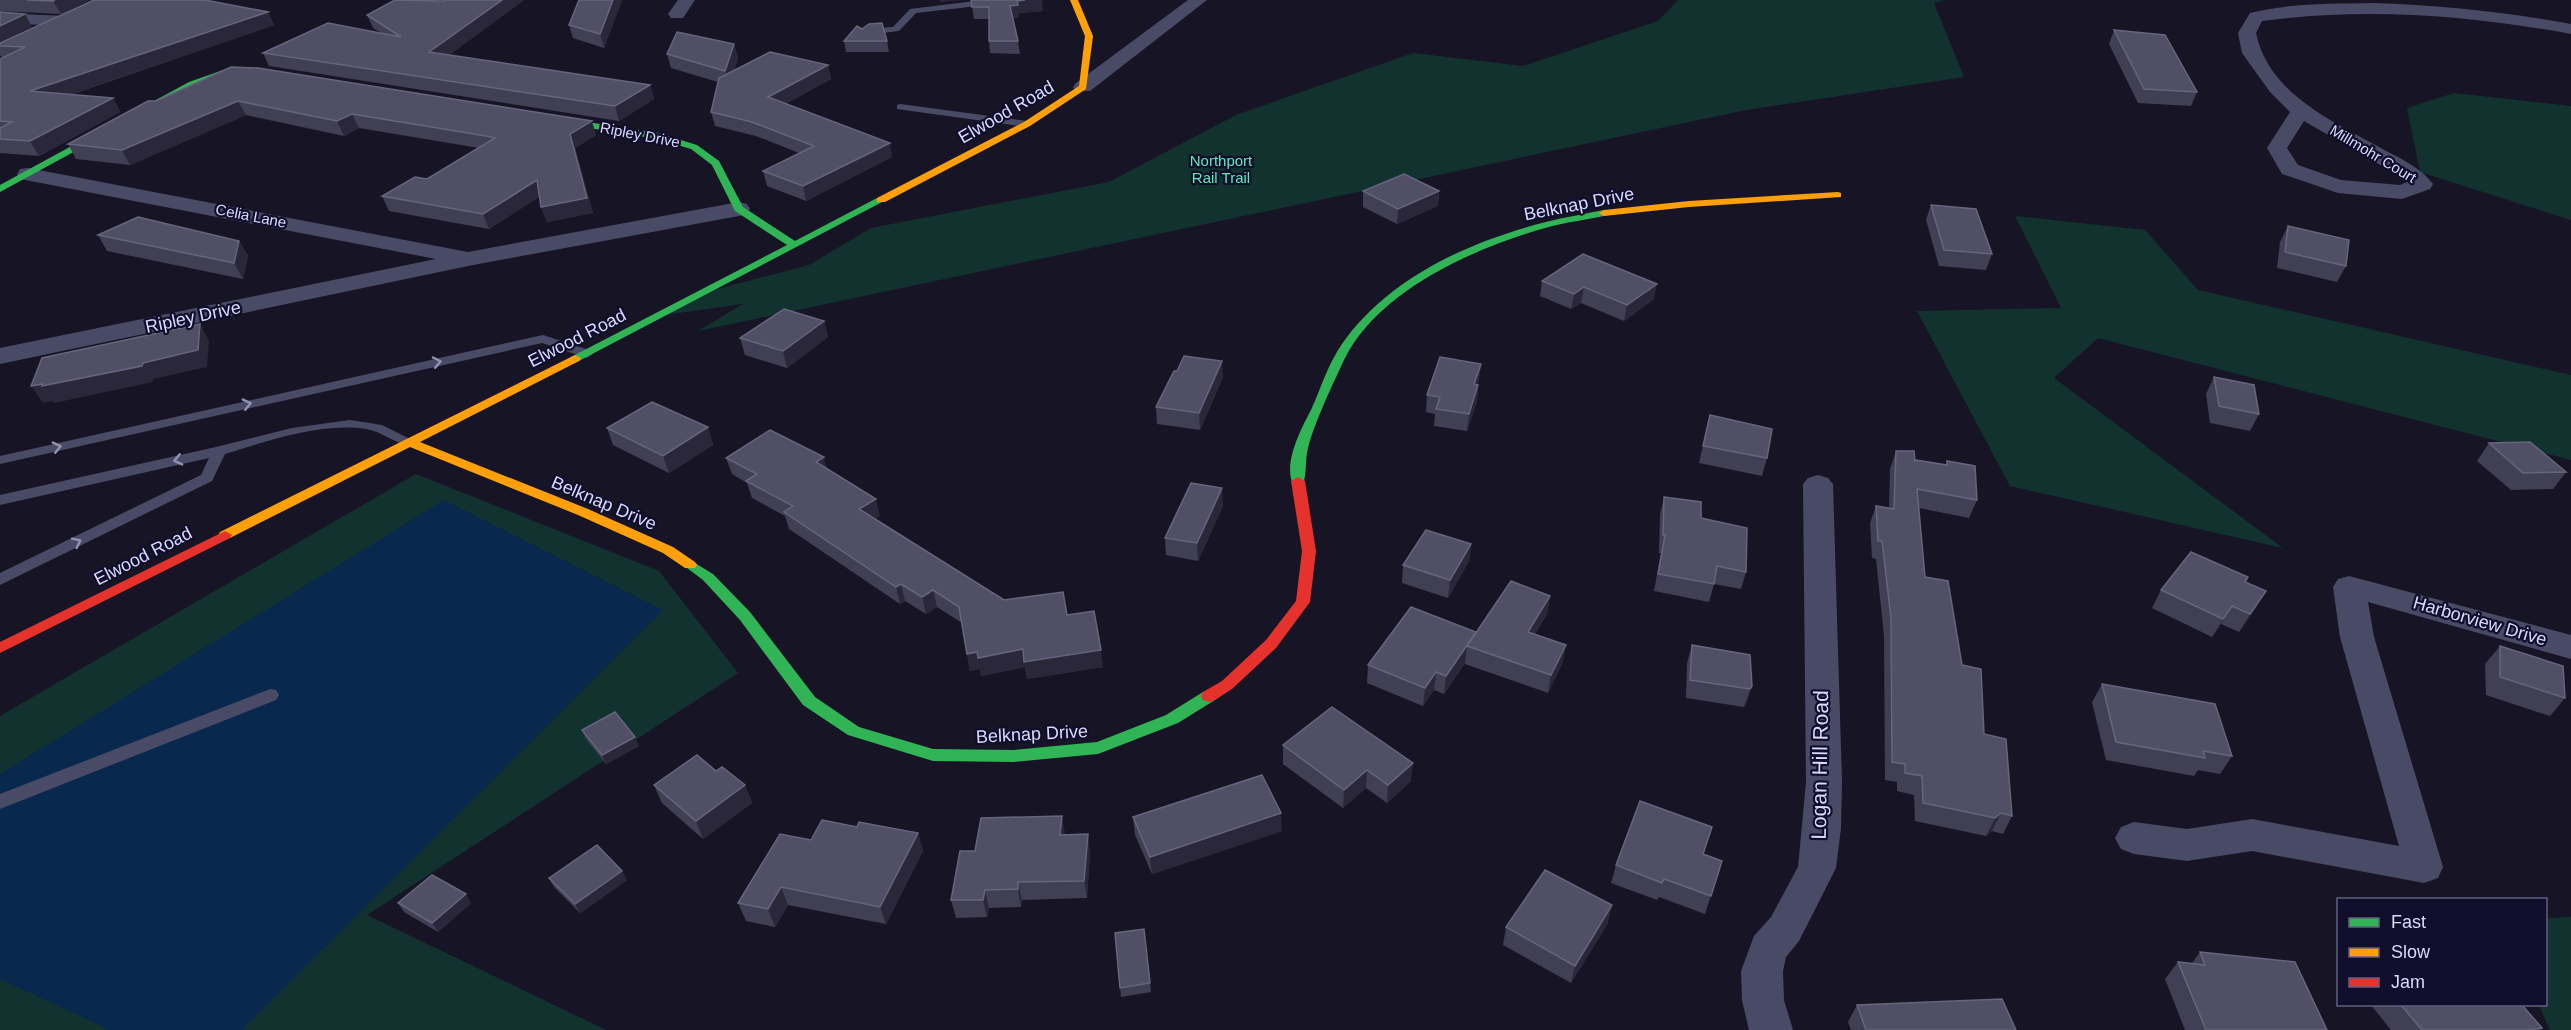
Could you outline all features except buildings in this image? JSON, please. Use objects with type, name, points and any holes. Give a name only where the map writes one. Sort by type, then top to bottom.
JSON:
[{"type":"street","name":"Elwood Road","points":[[0,648],[587,354],[1027,124],[1083,87],[1089,36],[1074,0]]},
{"type":"street","points":[[1083,87],[1199,0]]},
{"type":"street","name":"Millmohr Court","points":[[2300,111],[2277,148],[2290,169],[2337,186],[2402,192],[2422,184],[2404,170],[2300,111],[2277,88],[2251,53],[2247,33],[2256,17],[2282,8],[2319,2],[2365,2],[2465,10],[2571,29]]},
{"type":"street","points":[[32,36],[82,13]]},
{"type":"street","points":[[0,18],[65,21]]},
{"type":"street","points":[[0,189],[192,84],[226,72],[256,74]]},
{"type":"street","name":"Ripley Drive","points":[[0,356],[473,258],[739,209],[716,163],[694,147],[658,136],[531,116]]},
{"type":"street","name":"Celia Lane","points":[[28,174],[473,258]]},
{"type":"street","name":"Belknap Drive","points":[[409,442],[583,512],[668,550],[708,577],[745,616],[809,701],[854,731],[933,755],[1014,756],[1098,748],[1172,719],[1227,686],[1271,644],[1303,602],[1309,551],[1297,472],[1308,429],[1346,346],[1376,310],[1420,278],[1479,248],[1541,226],[1606,213],[1689,204],[1838,195]]},
{"type":"street","points":[[739,209],[794,245]]},
{"type":"street","name":"Logan Hill Road","points":[[1771,1030],[1762,1000],[1762,971],[1768,949],[1785,929],[1816,868],[1822,828],[1824,782],[1821,533],[1818,484]]},
{"type":"street","name":"Harborview Drive","points":[[2134,838],[2187,845],[2252,835],[2424,867],[2357,637],[2349,587],[2571,647]]},
{"type":"lane","points":[[864,35],[867,31],[896,29],[913,10],[1004,0]]},
{"type":"lane","points":[[900,107],[1027,124]]},
{"type":"lane","points":[[0,460],[543,339],[587,354]]},
{"type":"lane","points":[[0,500],[219,451],[270,437],[329,427],[366,425],[409,442]]},
{"type":"lane","points":[[0,580],[207,478],[219,451]]},
{"type":"lane","points":[[0,802],[270,695]]},
{"type":"green space","name":"Northport Rail Trail","points":[[1678,0],[1944,0],[1934,3],[1964,77],[1746,110],[698,331],[743,304],[664,315],[710,291],[809,265],[871,228],[1109,182],[1236,115],[1413,53],[1523,66],[1658,21]]},
{"type":"green space","points":[[2454,93],[2571,106],[2571,220],[2420,172],[2407,108]]},
{"type":"green space","points":[[2015,216],[2145,230],[2198,290],[2571,375],[2571,460],[2098,338],[2054,378],[2283,548],[2010,486],[1917,311],[2061,308]]},
{"type":"green space","points":[[416,474],[659,571],[738,673],[367,915],[606,1030],[0,1030],[0,716]]},
{"type":"green space","points":[[2571,917],[2571,1030],[2550,1030],[2539,1006],[2547,1006],[2547,918]]},
{"type":"water","points":[[444,500],[663,610],[242,1030],[110,1030],[0,979],[0,774]]},
{"type":"traffic: fast","points":[[0,189],[192,84],[226,72],[237,73]]},
{"type":"traffic: fast","points":[[549,119],[658,136],[694,147],[716,163],[739,209],[794,245]]},
{"type":"traffic: fast","points":[[575,359],[881,200]]},
{"type":"traffic: fast","points":[[1298,481],[1297,471],[1304,439],[1340,358],[1364,323],[1385,304],[1434,270],[1488,244],[1549,224],[1604,213]]},
{"type":"traffic: fast","points":[[690,565],[708,577],[745,616],[809,701],[854,731],[933,755],[1014,756],[1098,748],[1172,719],[1209,696]]},
{"type":"traffic: slow","points":[[881,200],[1027,124],[1083,87],[1089,36],[1074,0]]},
{"type":"traffic: slow","points":[[1604,213],[1689,204],[1838,195]]},
{"type":"traffic: slow","points":[[225,535],[575,359]]},
{"type":"traffic: slow","points":[[409,442],[583,512],[668,550],[690,565]]},
{"type":"traffic: jam","points":[[1209,696],[1227,685],[1271,644],[1303,602],[1309,551],[1298,481]]},
{"type":"traffic: jam","points":[[0,648],[225,535]]}]
